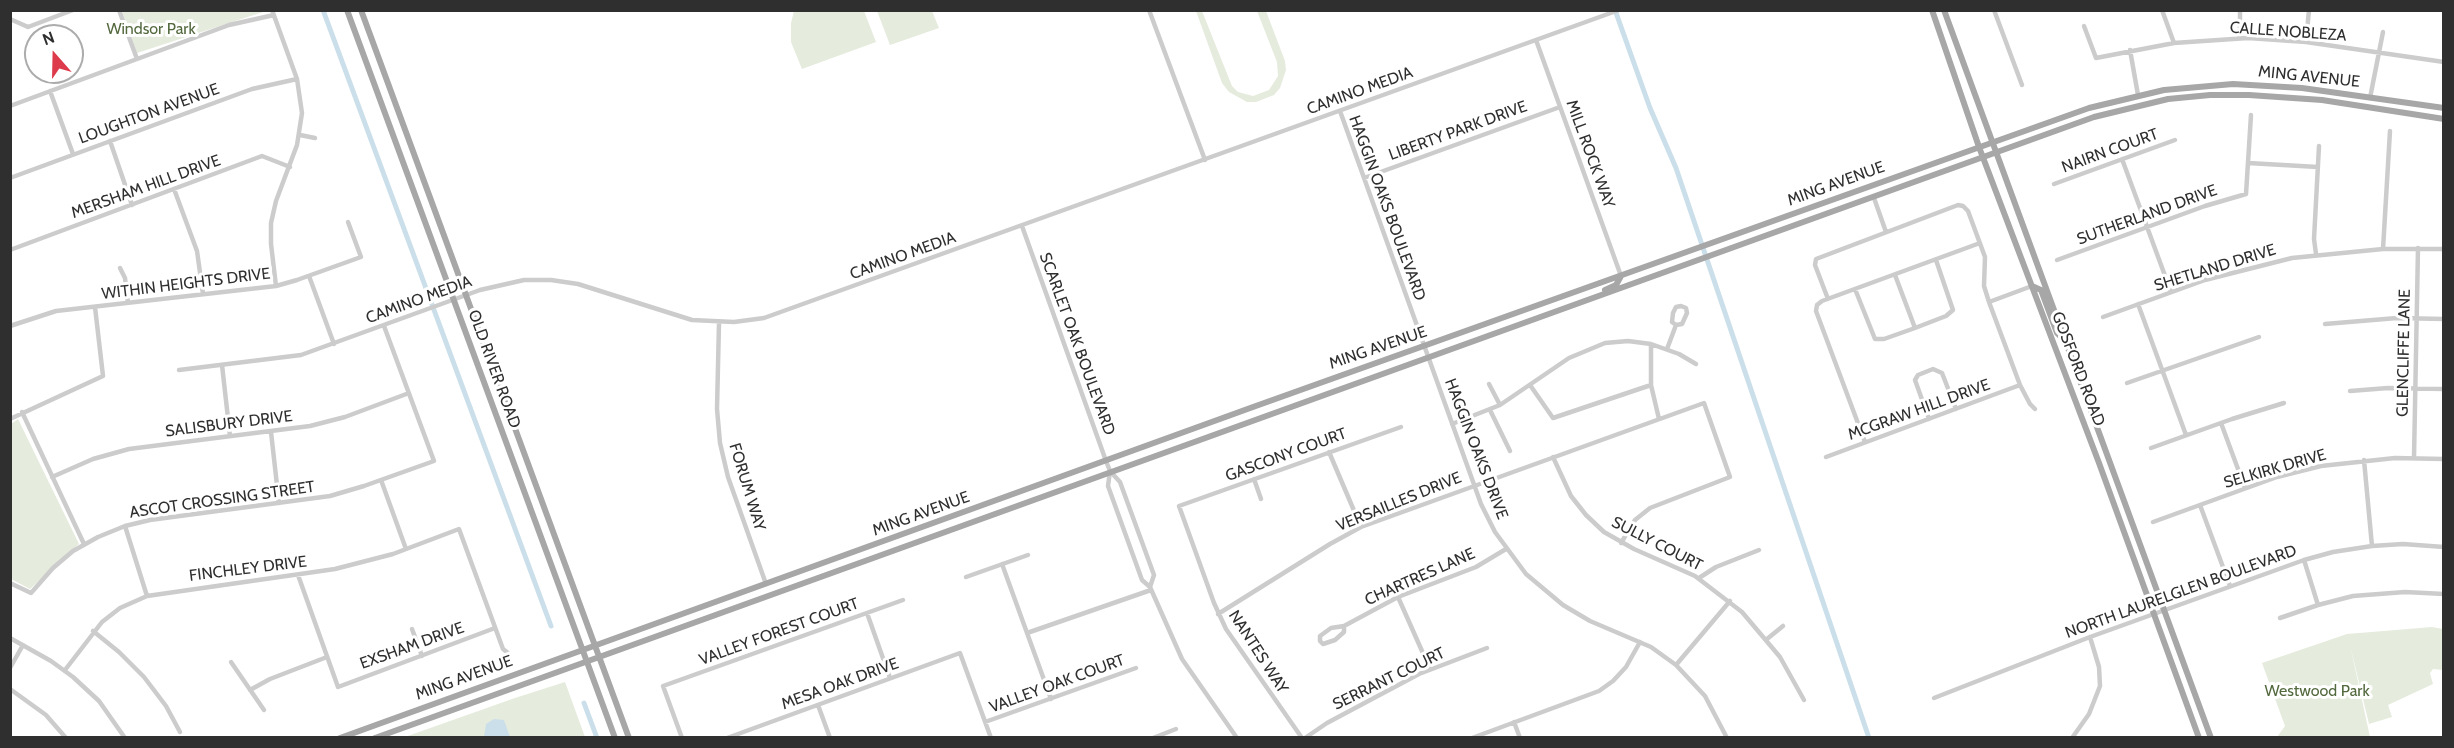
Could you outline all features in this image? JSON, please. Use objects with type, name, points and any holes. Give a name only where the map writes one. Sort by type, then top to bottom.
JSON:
[{"type":"main road","name":"OLD RIVER ROAD","points":[[347,10],[615,738]]},
{"type":"main road","name":"OLD RIVER ROAD","points":[[361,10],[629,738]]},
{"type":"main road","name":"GOSFORD ROAD","points":[[1932,10],[1979,147],[2199,738]]},
{"type":"main road","name":"GOSFORD ROAD","points":[[1944,10],[2211,738]]},
{"type":"main road","name":"MING AVENUE","points":[[340,738],[2089,108],[2138,95],[2189,87],[2249,84],[2302,88],[2444,108]]},
{"type":"main road","name":"MING AVENUE","points":[[375,738],[1712,254],[2118,110],[2194,96],[2276,96],[2322,100],[2444,119]]},
{"type":"main road","points":[[1583,302],[1616,285],[1621,276]]},
{"type":"main road","points":[[2032,286],[2041,290],[2057,333],[2066,341]]},
{"type":"street","points":[[10,19],[28,27],[73,10]]},
{"type":"street","points":[[119,10],[137,59]]},
{"type":"street","points":[[1149,10],[1205,160]]},
{"type":"street","name":"CAMINO MEDIA","points":[[179,370],[294,356],[509,282],[551,280],[593,288],[677,316],[719,323],[749,321],[775,314],[1022,226],[1619,10]]},
{"type":"street","points":[[1994,10],[2022,85]]},
{"type":"street","points":[[2162,10],[2174,43]]},
{"type":"street","points":[[2240,10],[2240,38]]},
{"type":"street","points":[[2306,42],[2309,10]]},
{"type":"street","points":[[10,106],[229,25],[273,13],[297,79],[302,102],[300,135],[276,201],[271,224],[276,286]]},
{"type":"street","name":"CALLE NOBLEZA","points":[[2084,26],[2096,58],[2174,43],[2240,38],[2306,42],[2444,62]]},
{"type":"street","points":[[2370,98],[2383,32]]},
{"type":"street","name":"MILL ROCK WAY","points":[[1536,40],[1621,276]]},
{"type":"street","points":[[2130,50],[2138,95]]},
{"type":"street","name":"LOUGHTON AVENUE","points":[[10,178],[252,88],[297,79]]},
{"type":"street","points":[[50,91],[73,154]]},
{"type":"street","name":"LIBERTY PARK DRIVE","points":[[1364,178],[1560,107]]},
{"type":"street","name":"HAGGIN OAKS BOULEVARD","points":[[1340,111],[1424,347]]},
{"type":"street","points":[[2251,115],[2248,163],[2318,166]]},
{"type":"street","points":[[2383,249],[2390,131]]},
{"type":"street","points":[[300,135],[315,138]]},
{"type":"street","name":"NAIRN COURT","points":[[2054,184],[2175,140]]},
{"type":"street","points":[[110,141],[132,204]]},
{"type":"street","points":[[2316,255],[2314,239],[2319,146]]},
{"type":"street","name":"MERSHAM HILL DRIVE","points":[[10,249],[262,156],[290,167]]},
{"type":"street","points":[[2122,159],[2171,292]]},
{"type":"street","name":"SUTHERLAND DRIVE","points":[[2057,260],[2205,206],[2246,194],[2248,163]]},
{"type":"street","points":[[174,189],[197,251],[203,294]]},
{"type":"street","points":[[1874,198],[1886,232]]},
{"type":"street","points":[[1828,299],[1815,265],[1816,260],[1958,205],[1963,206],[1968,211],[1985,257],[1984,286],[1989,302],[2020,385],[2035,409]]},
{"type":"street","name":"WITHIN HEIGHTS DRIVE","points":[[10,326],[46,314],[276,286],[309,276],[361,257],[348,222]]},
{"type":"street","name":"SCARLET OAK BOULEVARD","points":[[1022,226],[1107,461],[1110,471],[1108,487],[1142,580],[1151,588],[1182,659],[1237,738]]},
{"type":"street","points":[[1865,442],[1816,311],[1817,305],[1980,243]]},
{"type":"street","name":"GLENCLIFFE LANE","points":[[2414,458],[2418,248]]},
{"type":"street","name":"SHETLAND DRIVE","points":[[2103,317],[2237,271],[2316,255],[2383,249],[2444,249]]},
{"type":"street","points":[[1855,289],[1875,339],[1884,339],[1915,328],[1946,316],[1953,310],[1936,260]]},
{"type":"street","points":[[120,268],[125,278],[128,303]]},
{"type":"street","points":[[1895,274],[1915,328]]},
{"type":"street","points":[[309,276],[334,344]]},
{"type":"street","points":[[1989,302],[2032,286]]},
{"type":"street","points":[[2138,304],[2186,435]]},
{"type":"street","points":[[10,419],[103,376],[95,307]]},
{"type":"street","points":[[2325,324],[2367,319],[2444,320]]},
{"type":"street","name":"FORUM WAY","points":[[719,323],[717,409],[720,443],[728,477],[766,584]]},
{"type":"street","points":[[1667,349],[1676,325]]},
{"type":"street","points":[[384,326],[409,393]]},
{"type":"street","points":[[2127,383],[2259,337]]},
{"type":"street","points":[[1452,424],[1500,405],[1569,358],[1592,347],[1614,342],[1651,344],[1667,349],[1696,364]]},
{"type":"street","points":[[1651,344],[1651,385],[1659,419]]},
{"type":"street","name":"HAGGIN OAKS DRIVE","points":[[1424,347],[1474,485],[1488,518],[1506,549],[1537,585],[1563,605],[1590,621],[1640,642],[1676,665],[1705,696],[1727,738]]},
{"type":"street","points":[[222,365],[230,436]]},
{"type":"street","points":[[1929,419],[1915,380],[1918,375],[1932,369],[1940,370],[1956,409]]},
{"type":"street","points":[[1489,384],[1500,405]]},
{"type":"street","points":[[1530,385],[1553,418],[1651,385]]},
{"type":"street","name":"MCGRAW HILL DRIVE","points":[[1826,457],[2020,385]]},
{"type":"street","points":[[2350,391],[2416,388],[2444,390]]},
{"type":"street","name":"SALISBURY DRIVE","points":[[52,477],[93,459],[129,449],[271,432],[328,422],[409,393]]},
{"type":"street","name":"ASCOT CROSSING STREET","points":[[10,583],[31,593],[53,568],[84,544],[125,526],[150,520],[330,496],[434,461],[409,393]]},
{"type":"street","name":"VERSAILLES DRIVE","points":[[1218,614],[1361,527],[1704,403],[1730,477],[1650,508],[1635,520],[1621,543]]},
{"type":"street","points":[[2151,448],[2284,403]]},
{"type":"street","points":[[1490,410],[1510,451]]},
{"type":"street","points":[[22,412],[84,544]]},
{"type":"street","points":[[2221,423],[2245,488]]},
{"type":"street","name":"GASCONY COURT","points":[[1179,506],[1401,426]]},
{"type":"street","points":[[271,432],[279,503]]},
{"type":"street","points":[[1329,452],[1361,527]]},
{"type":"street","name":"SULLY COURT","points":[[1553,457],[1565,485],[1578,506],[1595,524],[1621,543],[1679,567],[1730,600],[1767,639],[1804,700]]},
{"type":"street","name":"SELKIRK DRIVE","points":[[2153,522],[2299,471],[2364,460],[2444,459]]},
{"type":"street","points":[[2364,460],[2373,546]]},
{"type":"street","name":"SCARLET OAK BOULEVARD","points":[[1110,471],[1120,482],[1154,575],[1151,588]]},
{"type":"street","points":[[1254,479],[1261,499]]},
{"type":"street","points":[[381,480],[406,549]]},
{"type":"street","points":[[2200,505],[2230,586]]},
{"type":"street","name":"NANTES WAY","points":[[1179,506],[1218,614],[1234,642],[1303,738]]},
{"type":"street","points":[[125,526],[147,596]]},
{"type":"street","name":"FINCHLEY DRIVE","points":[[65,670],[93,631],[120,608],[147,596],[352,566],[459,529],[495,628]]},
{"type":"street","name":"NORTH LAURELGLEN BOULEVARD","points":[[1934,698],[2164,609],[2304,560],[2333,552],[2373,546],[2403,544],[2444,547]]},
{"type":"street","name":"CHARTRES LANE","points":[[1344,626],[1344,632],[1335,640],[1323,644],[1320,641],[1320,636],[1331,628],[1344,626],[1398,597],[1476,567],[1506,549]]},
{"type":"street","points":[[1698,578],[1727,562],[1759,550]]},
{"type":"street","points":[[966,577],[1028,555]]},
{"type":"street","points":[[2304,560],[2318,605]]},
{"type":"street","points":[[1002,564],[1051,699]]},
{"type":"street","points":[[250,690],[270,679],[327,657],[298,575]]},
{"type":"street","points":[[1027,633],[1151,588]]},
{"type":"street","points":[[2280,618],[2353,596],[2390,592],[2444,594]]},
{"type":"street","points":[[1398,597],[1430,669]]},
{"type":"street","name":"VALLEY FOREST COURT","points":[[682,738],[663,686],[903,600]]},
{"type":"street","points":[[1676,665],[1730,600]]},
{"type":"street","points":[[867,613],[890,678]]},
{"type":"street","points":[[1767,639],[1783,626]]},
{"type":"street","points":[[495,628],[503,649],[508,653]]},
{"type":"street","name":"EXSHAM DRIVE","points":[[327,657],[338,687],[495,628]]},
{"type":"street","points":[[412,629],[422,656]]},
{"type":"street","points":[[93,631],[119,652],[144,677],[166,706],[180,732]]},
{"type":"street","points":[[2072,738],[2089,714],[2100,686],[2099,667],[2090,637]]},
{"type":"street","points":[[10,638],[65,670],[99,701],[125,738]]},
{"type":"street","points":[[1472,738],[1588,696],[1606,686],[1626,667],[1640,642]]},
{"type":"street","points":[[10,668],[23,645]]},
{"type":"street","name":"SERRANT COURT","points":[[1303,738],[1430,669],[1487,648]]},
{"type":"street","name":"MESA OAK DRIVE","points":[[727,738],[960,653],[985,722]]},
{"type":"street","points":[[231,662],[264,710]]},
{"type":"street","name":"VALLEY OAK COURT","points":[[985,722],[1136,668]]},
{"type":"street","points":[[10,689],[46,715],[66,738]]},
{"type":"street","points":[[818,705],[830,738]]},
{"type":"street","points":[[985,722],[991,738]]},
{"type":"street","points":[[1514,722],[1520,738]]},
{"type":"street","points":[[1153,738],[1176,729]]},
{"type":"green space","name":"Windsor Park","points":[[122,11],[266,11],[137,53]]},
{"type":"green space","points":[[794,11],[864,11],[876,42],[802,69],[791,42],[791,23]]},
{"type":"green space","points":[[877,11],[932,11],[939,28],[890,45]]},
{"type":"green space","points":[[1196,11],[1202,11],[1232,86],[1238,92],[1253,96],[1269,90],[1278,76],[1277,62],[1257,11],[1266,11],[1285,61],[1286,70],[1280,88],[1274,95],[1256,102],[1247,102],[1229,92],[1222,83]]},
{"type":"green space","points":[[18,419],[79,544],[30,589],[11,579],[11,424]]},
{"type":"green space","name":"Westwood Park","points":[[2432,627],[2443,629],[2443,670],[2433,669],[2430,673],[2433,684],[2388,705],[2392,717],[2369,724],[2350,645],[2370,737],[2277,737],[2285,726],[2262,663],[2347,634]]},
{"type":"green space","points":[[565,682],[585,737],[402,738],[515,698]]},
{"type":"water","points":[[494,719],[504,720],[510,737],[484,737],[486,724]]},
{"type":"waterway","points":[[323,10],[551,626]]},
{"type":"waterway","points":[[1615,10],[1650,108],[1676,168],[1869,738]]},
{"type":"waterway","points":[[584,703],[597,738]]}]
